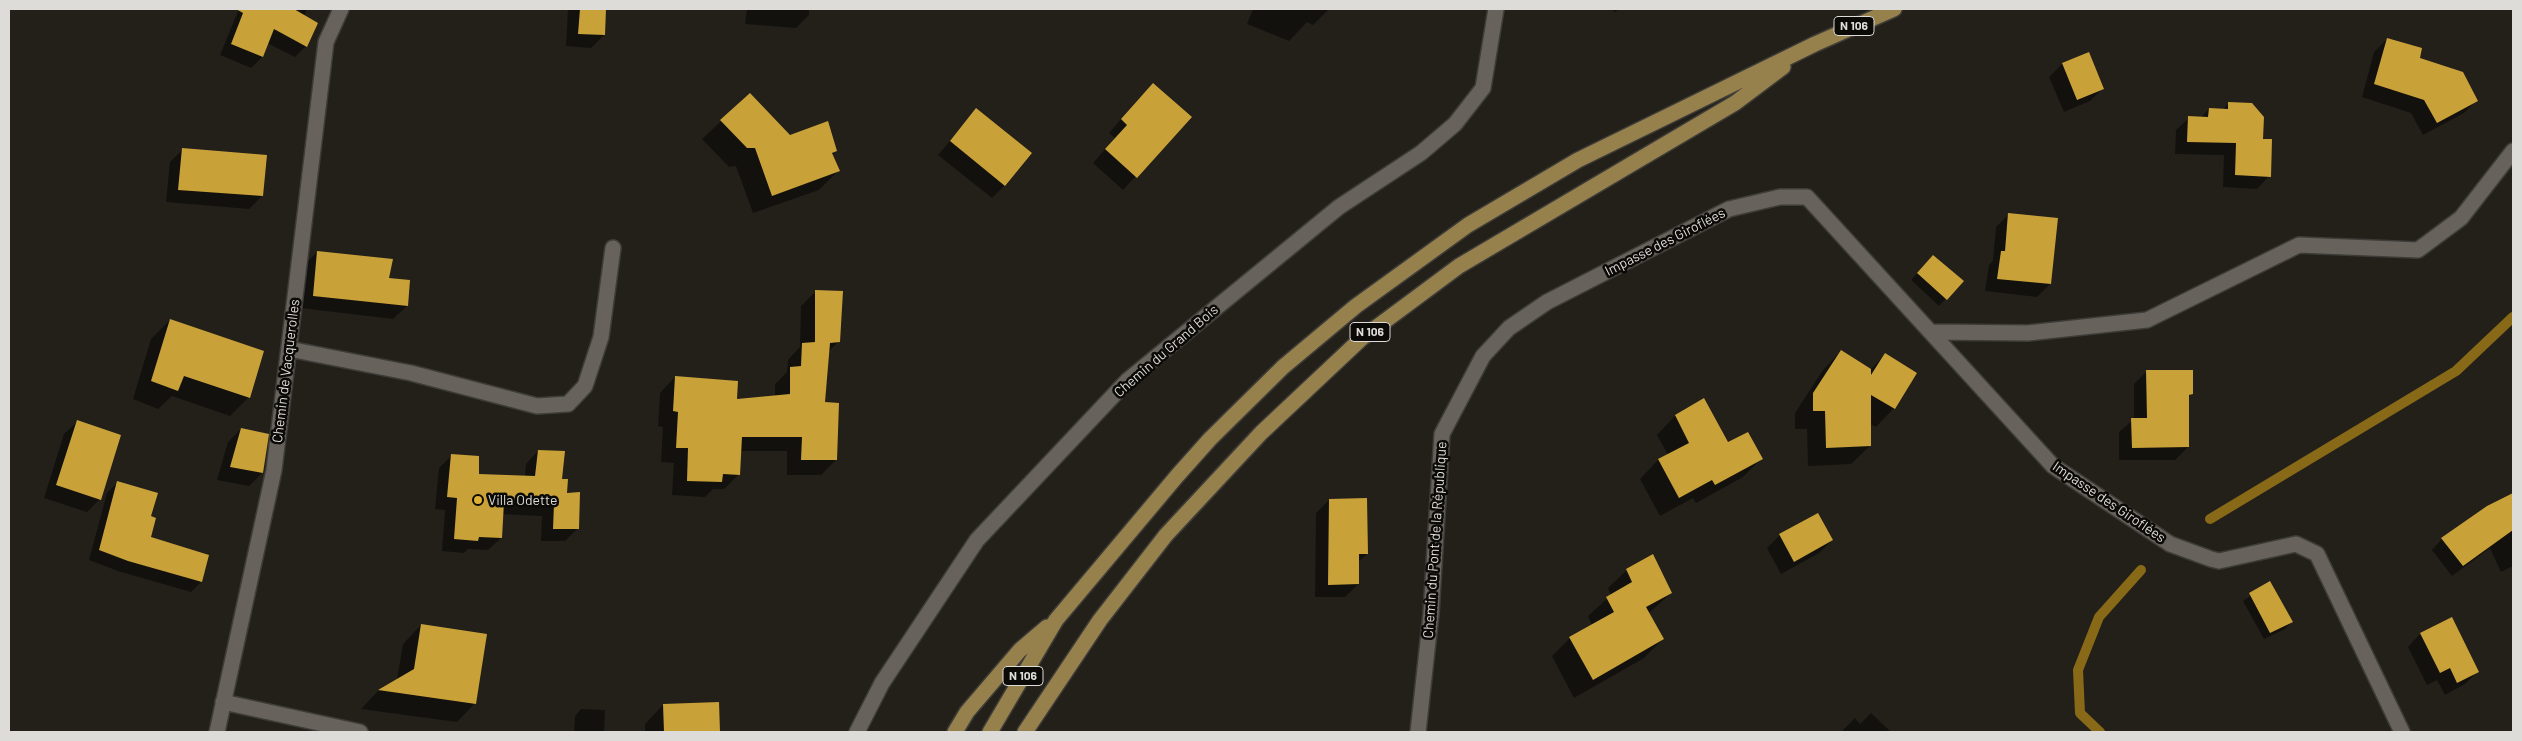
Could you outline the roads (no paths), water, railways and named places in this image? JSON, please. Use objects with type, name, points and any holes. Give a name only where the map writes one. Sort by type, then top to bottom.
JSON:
[{"type":"main road","name":"N 106","points":[[990,732],[1056,620],[1210,439],[1283,367],[1356,306],[1468,226],[1578,160],[1815,44],[1894,9]]},
{"type":"main road","name":"N 106","points":[[1025,732],[1100,620],[1166,535],[1261,433],[1362,338],[1459,266],[1735,103],[1815,44]]},
{"type":"main road","points":[[955,732],[967,712],[1020,650],[1056,620]]},
{"type":"street","name":"Chemin de Vacquerolles","points":[[217,732],[274,470],[326,42],[341,9]]},
{"type":"street","name":"Chemin du Grand Bois","points":[[857,732],[882,682],[977,540],[1128,380],[1339,207],[1421,153],[1456,124],[1483,88],[1496,9]]},
{"type":"street","points":[[1933,332],[2028,333],[2147,320],[2298,245],[2418,250],[2461,218],[2513,151]]},
{"type":"street","name":"Impasse des Giroflées","points":[[1483,356],[1509,328],[1547,302],[1729,209],[1780,197],[1807,197],[1933,332],[2053,466],[2170,544],[2219,561],[2296,544],[2317,554],[2402,732]]},
{"type":"street","points":[[289,349],[411,373],[537,406],[568,404],[585,386],[602,337],[613,248]]},
{"type":"street","name":"Chemin du Pont de la République","points":[[1418,732],[1431,614],[1442,434],[1483,356]]},
{"type":"street","points":[[223,702],[360,732]]},
{"type":"waterway","points":[[2210,519],[2456,371],[2513,317]]},
{"type":"waterway","points":[[2100,732],[2080,713],[2078,670],[2099,617],[2141,570]]},
{"type":"place","name":"Villa Odette","points":[[478,500]]}]
